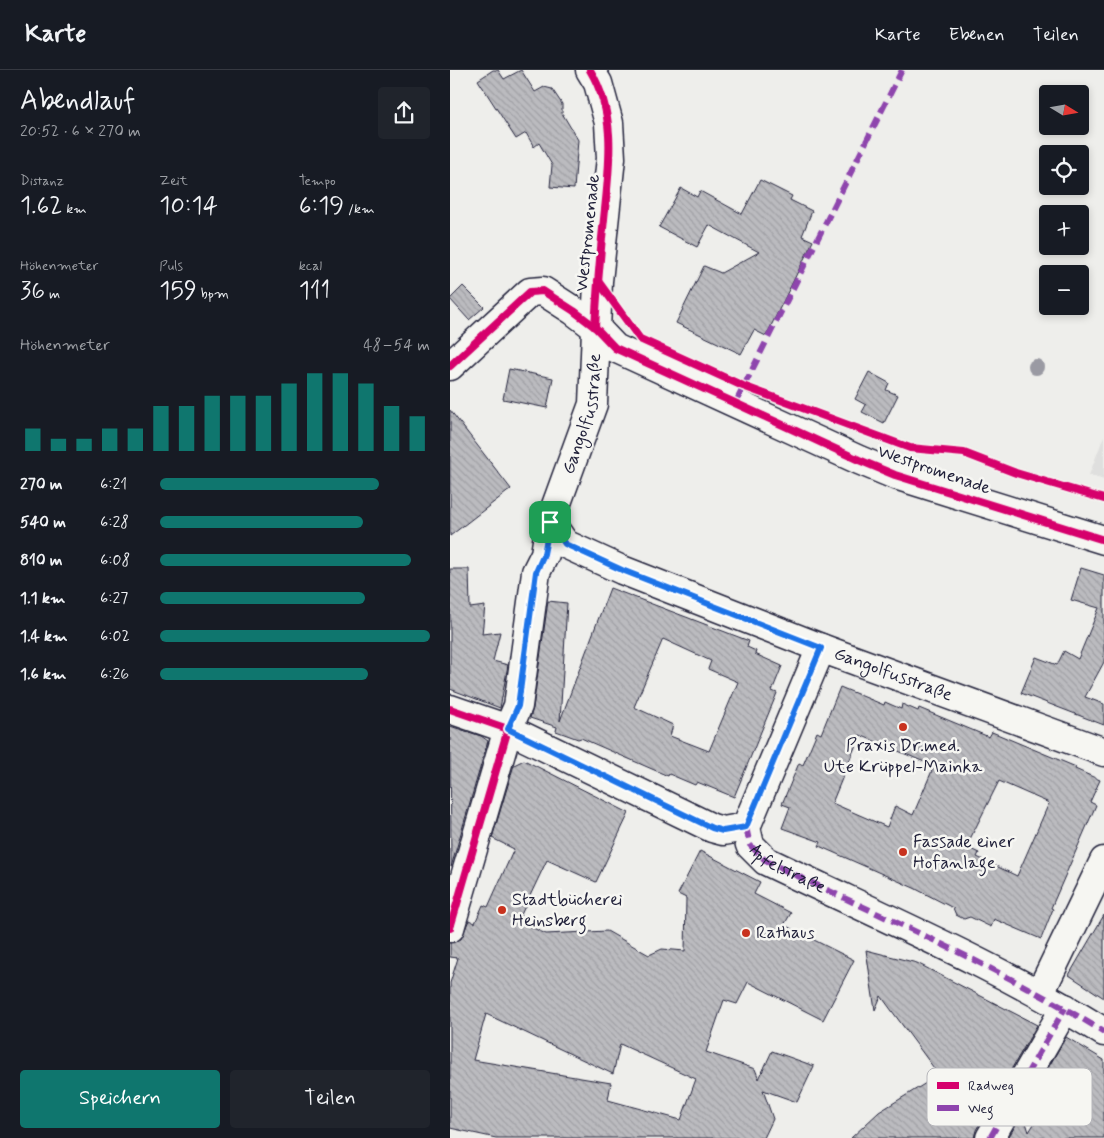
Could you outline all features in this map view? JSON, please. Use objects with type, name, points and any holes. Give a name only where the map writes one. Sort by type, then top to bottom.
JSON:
[{"type":"street","name":"Westpromenade","points":[[590,70],[598,83],[610,123],[611,158],[595,327],[615,348],[895,475],[1104,540]]},
{"type":"street","points":[[450,366],[530,292],[533,283],[595,327]]},
{"type":"street","name":"Gangolfusstraße","points":[[595,327],[593,404],[550,522],[565,544],[622,570],[821,648],[1104,752]]},
{"type":"street","points":[[450,928],[508,729],[518,706],[536,572],[544,554],[550,522]]},
{"type":"street","points":[[746,827],[821,648]]},
{"type":"street","name":"Apfelstraße","points":[[450,709],[508,729],[712,828],[723,831],[746,827],[750,845],[766,861],[966,954],[1040,993],[1104,1032]]},
{"type":"street","points":[[1040,993],[1104,861]]},
{"type":"street","points":[[1030,1068],[1065,1008]]},
{"type":"street","points":[[990,1138],[997,1126]]},
{"type":"shaded area","points":[[1104,436],[1104,480],[1089,475]]},
{"type":"building","points":[[493,70],[498,70],[504,79],[521,70],[535,92],[544,87],[552,89],[562,104],[562,113],[578,140],[574,189],[550,187],[552,165],[539,143],[534,147],[526,133],[516,139],[478,80]]},
{"type":"building","points":[[760,180],[792,196],[790,200],[812,211],[802,236],[813,241],[766,336],[754,330],[741,354],[676,323],[704,266],[721,273],[759,252],[709,225],[697,247],[659,227],[681,188],[697,197],[700,191],[742,214]]},
{"type":"building","points":[[463,286],[484,307],[469,320],[450,299]]},
{"type":"building","points":[[509,369],[553,378],[547,408],[503,399]]},
{"type":"building","points":[[869,372],[889,383],[886,390],[898,395],[884,423],[862,412],[866,405],[855,399]]},
{"type":"building","points":[[450,410],[511,489],[450,536]]},
{"type":"building","points":[[1081,568],[1104,575],[1104,662],[1085,697],[1104,704],[1104,725],[1021,693],[1036,657],[1057,665],[1064,651],[1078,659],[1099,608],[1071,600]]},
{"type":"building","points":[[450,569],[469,569],[470,608],[485,606],[482,634],[500,632],[493,661],[508,665],[500,708],[450,689]]},
{"type":"building","points":[[610,588],[749,641],[747,647],[756,651],[755,654],[782,666],[772,691],[777,693],[734,797],[697,782],[695,785],[669,774],[668,776],[581,738],[578,739],[556,731],[557,727],[530,718],[548,601],[567,603],[560,721]],"holes":[[[663,639],[711,661],[708,669],[738,682],[709,751],[670,736],[673,725],[634,707]]]},
{"type":"building","points":[[840,687],[884,705],[885,702],[901,709],[902,704],[918,711],[919,708],[989,737],[992,732],[1076,767],[1075,769],[1100,780],[1090,802],[1096,805],[1051,908],[1053,909],[1041,939],[994,919],[991,927],[970,917],[964,919],[956,915],[953,908],[914,888],[819,846],[821,842],[782,828],[790,807],[782,804],[799,763],[803,765],[817,732],[821,734]],"holes":[[[860,735],[934,766],[913,815],[895,806],[887,827],[832,803]],[[999,781],[1049,803],[1017,876],[977,857],[979,853],[966,847]]]},
{"type":"building","points":[[450,726],[481,736],[488,741],[451,867]]},
{"type":"building","points":[[524,760],[629,813],[596,882],[547,860],[518,921],[546,934],[607,931],[649,955],[662,949],[685,951],[686,898],[678,894],[700,851],[760,882],[754,894],[791,913],[784,925],[854,960],[823,1020],[748,982],[737,1004],[724,1000],[706,1052],[755,1069],[759,1079],[772,1051],[814,1066],[797,1102],[763,1090],[773,1119],[764,1138],[496,1138],[450,1128],[450,983],[458,958],[450,957],[450,943],[461,939],[469,920],[475,923],[483,905],[488,907],[514,849],[492,838],[514,765]],"holes":[[[486,1014],[613,1074],[620,1044],[696,1079],[681,1120],[608,1100],[611,1083],[473,1060]]]},
{"type":"building","points":[[1104,915],[1104,998],[1069,975]]},
{"type":"building","points":[[866,950],[917,963],[1037,1025],[1012,1068],[934,1068],[881,996],[875,1010]]},
{"type":"building","points":[[1066,1037],[1104,1060],[1104,1138],[1008,1138],[1015,1126],[1027,1126],[1029,1132],[1033,1126],[1092,1126],[1092,1068],[1048,1068]]},
{"type":"building","points":[[927,1082],[927,1126],[978,1126],[974,1138],[851,1138],[879,1112]]},
{"type":"marked path","points":[[736,402],[902,70]]},
{"type":"marked path","points":[[506,734],[518,706],[536,572],[545,554],[550,522]]},
{"type":"marked path","points":[[746,827],[821,648]]},
{"type":"marked path","points":[[505,728],[712,828],[723,831],[746,827]]},
{"type":"marked path","points":[[746,827],[750,845],[766,861],[980,963],[1104,1032]]},
{"type":"marked path","points":[[1030,1068],[1065,1008]]},
{"type":"marked path","points":[[990,1138],[997,1126]]},
{"type":"cycle path","points":[[590,70],[605,106],[609,143],[608,181],[595,327]]},
{"type":"cycle path","points":[[598,281],[640,339],[743,386],[910,448],[964,453],[1016,473],[1104,499]]},
{"type":"cycle path","points":[[450,366],[530,292],[543,291],[595,327],[615,348],[859,460],[895,475],[1104,540]]},
{"type":"cycle path","points":[[450,709],[508,729],[450,928]]},
{"type":"place","name":"Praxis Dr.med. Ute Krüppel-Mainka","points":[[903,727]]},
{"type":"place","name":"Fassade einer Hofanlage","points":[[903,852]]},
{"type":"place","name":"Stadtbücherei Heinsberg","points":[[502,910]]},
{"type":"place","name":"Rathaus","points":[[746,933]]},
{"type":"route","points":[[550,522],[565,544],[622,570],[764,624],[821,648],[746,827],[723,831],[712,828],[508,729],[518,706],[536,572],[544,554],[550,522]]}]
